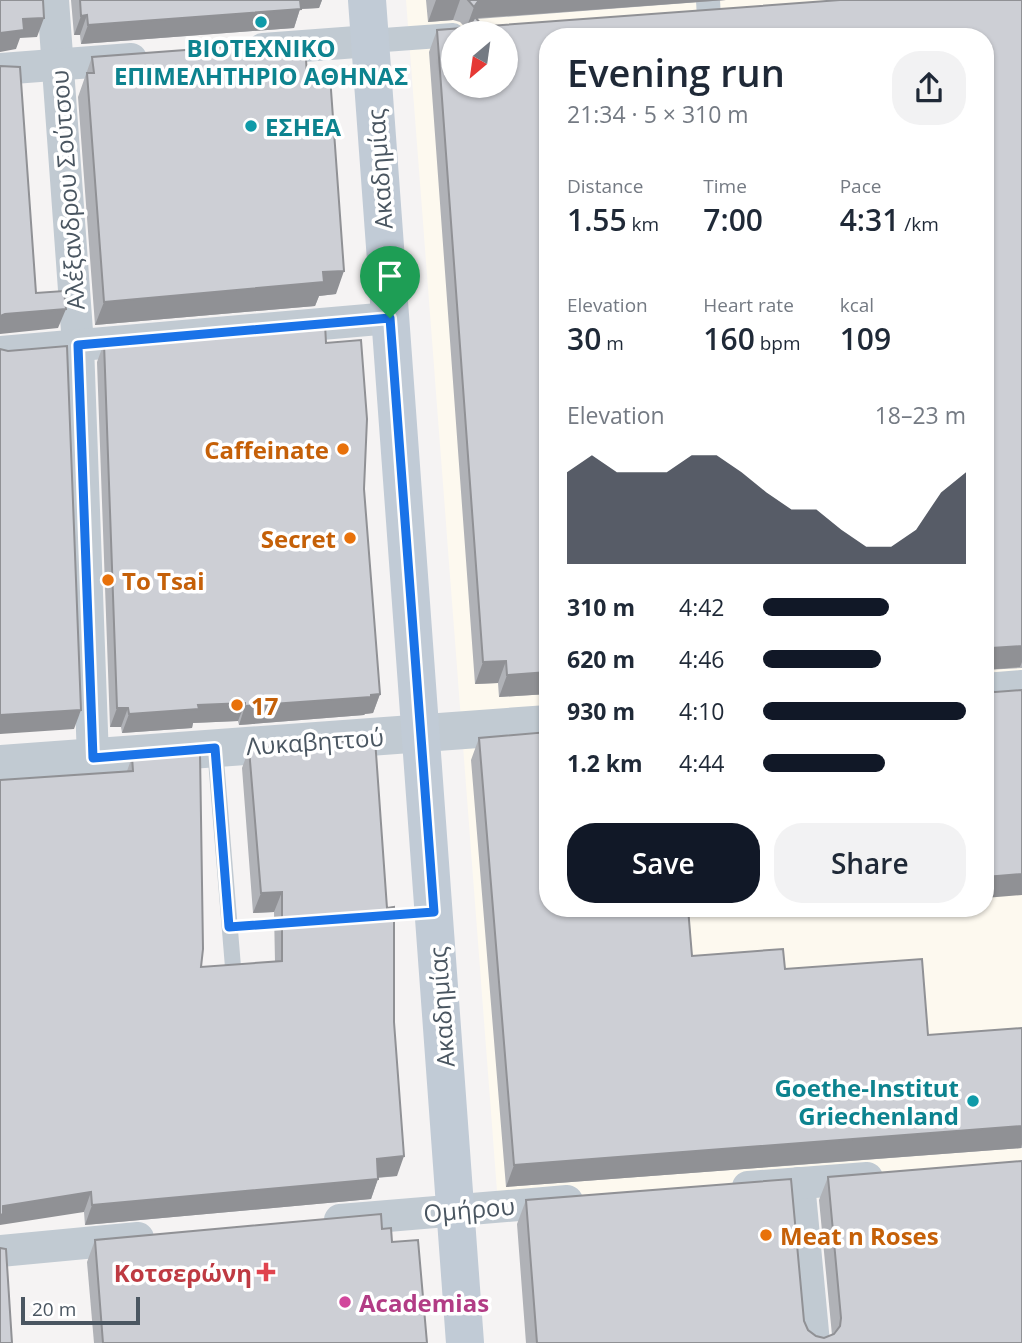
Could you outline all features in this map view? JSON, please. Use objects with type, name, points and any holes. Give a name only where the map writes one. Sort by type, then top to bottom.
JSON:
[{"type":"main road","name":"Ακαδημίας","points":[[367,0],[465,1343]]},
{"type":"street","name":"Αλέξανδρου Σούτσου","points":[[53,0],[78,345],[93,758]]},
{"type":"street","points":[[682,19],[736,15]]},
{"type":"street","points":[[234,51],[441,36]]},
{"type":"street","points":[[0,69],[166,56]]},
{"type":"street","points":[[0,352],[390,318]]},
{"type":"street","points":[[994,691],[1022,689]]},
{"type":"street","name":"Λυκαβηττού","points":[[0,764],[539,725]]},
{"type":"street","points":[[716,1189],[891,1176]]},
{"type":"street","points":[[799,1183],[814,1343]]},
{"type":"street","name":"Ομήρου","points":[[312,1223],[592,1199]]},
{"type":"street","points":[[0,1251],[163,1236]]},
{"type":"lane","points":[[215,748],[233,967]]},
{"type":"path","points":[[229,927],[284,923]]},
{"type":"shaded area","points":[[406,0],[1022,0],[1022,1186],[499,1217]]},
{"type":"building","points":[[0,0],[43,0],[44,18],[23,19],[24,30],[0,33]]},
{"type":"building","points":[[80,0],[300,0],[301,9],[88,25],[87,15],[81,16]]},
{"type":"building","points":[[468,0],[479,0],[474,7]]},
{"type":"building","points":[[840,0],[1022,0],[1022,646],[994,648],[994,28],[539,28],[539,673],[507,675],[506,661],[483,662],[442,98],[518,98],[518,24]]},
{"type":"building","points":[[437,30],[441,30],[441,85]]},
{"type":"building","points":[[305,41],[307,77],[330,76],[344,271],[323,272],[324,282],[104,302],[87,73],[94,73],[92,57]]},
{"type":"building","points":[[0,66],[20,67],[36,293],[64,291],[66,309],[0,316]]},
{"type":"building","points":[[325,324],[326,343],[361,340],[367,419],[364,489],[380,694],[371,697],[245,706],[245,703],[198,705],[199,709],[129,714],[128,708],[117,708],[104,343]]},
{"type":"building","points":[[67,346],[81,710],[0,715],[0,349],[8,351]]},
{"type":"building","points":[[1022,690],[1022,874],[994,876],[994,692]]},
{"type":"building","points":[[539,733],[539,917],[689,917],[692,956],[783,949],[785,969],[922,959],[928,1035],[1022,1028],[1022,1126],[514,1165],[479,738]]},
{"type":"building","points":[[375,739],[387,908],[394,907],[394,1022],[404,1156],[377,1159],[378,1179],[92,1205],[91,1192],[3,1206],[3,1214],[0,1215],[0,780],[133,771],[132,757],[200,752],[201,967],[282,961],[282,892],[261,893],[249,749]]},
{"type":"building","points":[[1022,1161],[1022,1343],[537,1343],[526,1200],[791,1179],[804,1321],[808,1330],[824,1338],[834,1334],[840,1326],[841,1318],[828,1177]]},
{"type":"building","points":[[381,1214],[382,1229],[391,1228],[392,1242],[418,1240],[427,1343],[103,1343],[95,1240]]},
{"type":"building","points":[[0,1248],[6,1249],[12,1343],[0,1343]]},
{"type":"place","name":"ΒΙΟΤΕΧΝΙΚΟ ΕΠΙΜΕΛΗΤΗΡΙΟ ΑΘΗΝΑΣ","points":[[261,22]]},
{"type":"place","name":"ΕΣΗΕΑ","points":[[251,126]]},
{"type":"place","name":"Caffeinate","points":[[343,449]]},
{"type":"place","name":"Secret","points":[[350,538]]},
{"type":"place","name":"To Tsai","points":[[108,580]]},
{"type":"place","name":"17","points":[[237,705]]},
{"type":"place","name":"Goethe-Institut Griechenland","points":[[973,1101]]},
{"type":"place","name":"Meat n Roses","points":[[766,1235]]},
{"type":"place","name":"Κοτσερώνη","points":[[266,1272]]},
{"type":"place","name":"Academias","points":[[345,1302]]},
{"type":"route","points":[[390,318],[434,912],[229,927],[215,748],[93,758],[78,345],[390,318]]}]
